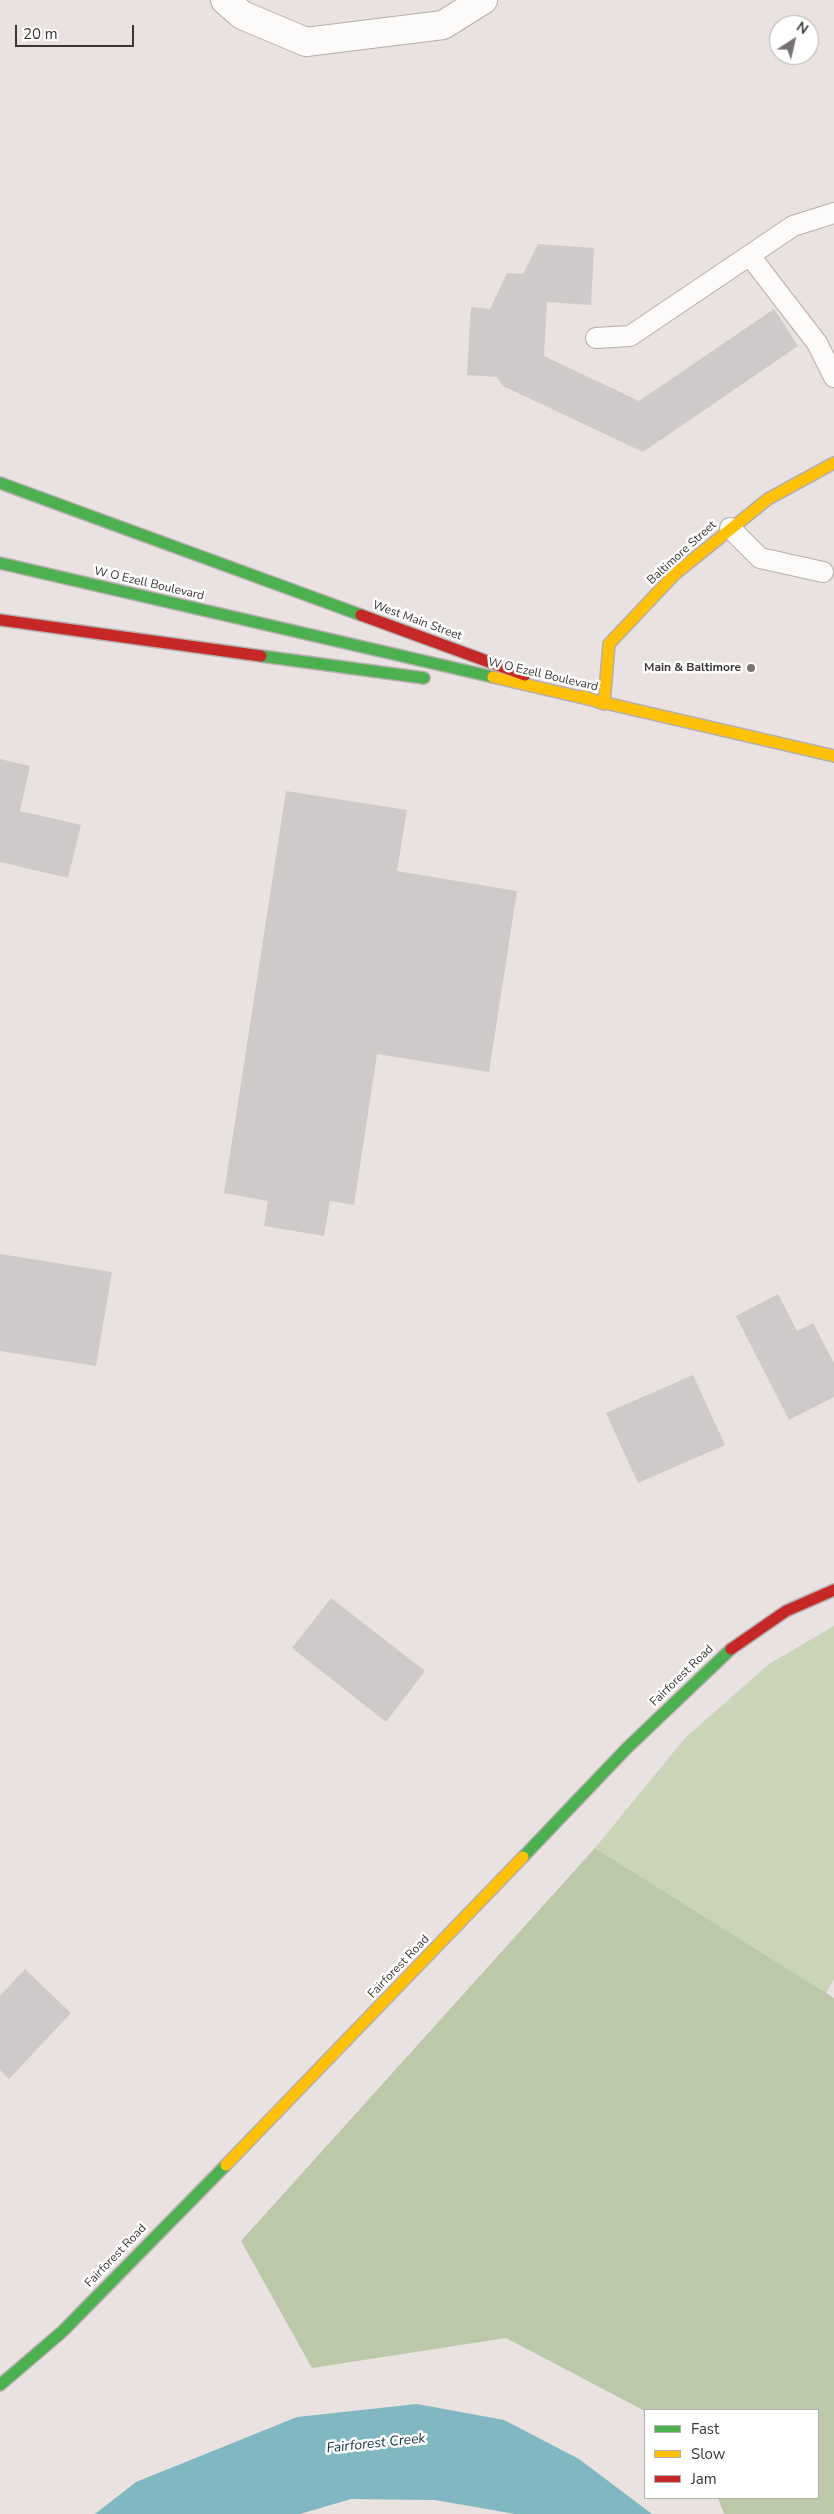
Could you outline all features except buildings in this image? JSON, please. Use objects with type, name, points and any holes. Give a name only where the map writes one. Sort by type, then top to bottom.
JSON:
[{"type":"street","points":[[225,0],[242,15],[306,42],[443,25],[483,0]]},
{"type":"street","name":"Baltimore Street","points":[[604,704],[609,644],[675,574],[768,499],[834,463]]},
{"type":"street","name":"West Main Street","points":[[0,483],[604,704],[834,756]]},
{"type":"street","name":"W O Ezell Boulevard","points":[[0,563],[604,704]]},
{"type":"street","points":[[0,620],[437,680]]},
{"type":"street","name":"W O Ezell Boulevard","points":[[476,686],[604,704]]},
{"type":"street","name":"Fairforest Road","points":[[0,2385],[63,2331],[329,2060],[648,1728],[736,1643],[786,1611],[834,1590]]},
{"type":"lane","points":[[596,338],[630,336],[793,226],[834,212]]},
{"type":"lane","points":[[750,256],[816,342],[834,377]]},
{"type":"lane","points":[[730,528],[760,558],[823,572]]},
{"type":"green space","points":[[834,1626],[834,1979],[826,1993],[595,1848],[685,1738],[769,1664]]},
{"type":"green space","points":[[595,1848],[834,1998],[834,2514],[724,2514],[718,2499],[819,2499],[819,2409],[644,2410],[506,2338],[312,2368],[241,2241]]},
{"type":"water","name":"Fairforest Creek","points":[[417,2404],[504,2420],[579,2459],[652,2514],[515,2514],[435,2500],[351,2499],[300,2514],[95,2514],[136,2482],[297,2417]]},
{"type":"traffic: fast","points":[[0,483],[361,615]]},
{"type":"traffic: fast","points":[[0,563],[493,677]]},
{"type":"traffic: fast","points":[[261,656],[424,678]]},
{"type":"traffic: fast","points":[[523,1857],[627,1748],[731,1649]]},
{"type":"traffic: fast","points":[[0,2385],[63,2331],[226,2165]]},
{"type":"traffic: slow","points":[[582,696],[604,704],[609,644],[675,574],[768,499],[834,463]]},
{"type":"traffic: slow","points":[[493,677],[834,756]]},
{"type":"traffic: slow","points":[[226,2165],[523,1857]]},
{"type":"traffic: jam","points":[[361,615],[525,675]]},
{"type":"traffic: jam","points":[[0,620],[261,656]]},
{"type":"traffic: jam","points":[[731,1649],[786,1611],[834,1590]]},
{"type":"place","name":"Main & Baltimore","points":[[751,668]]}]
